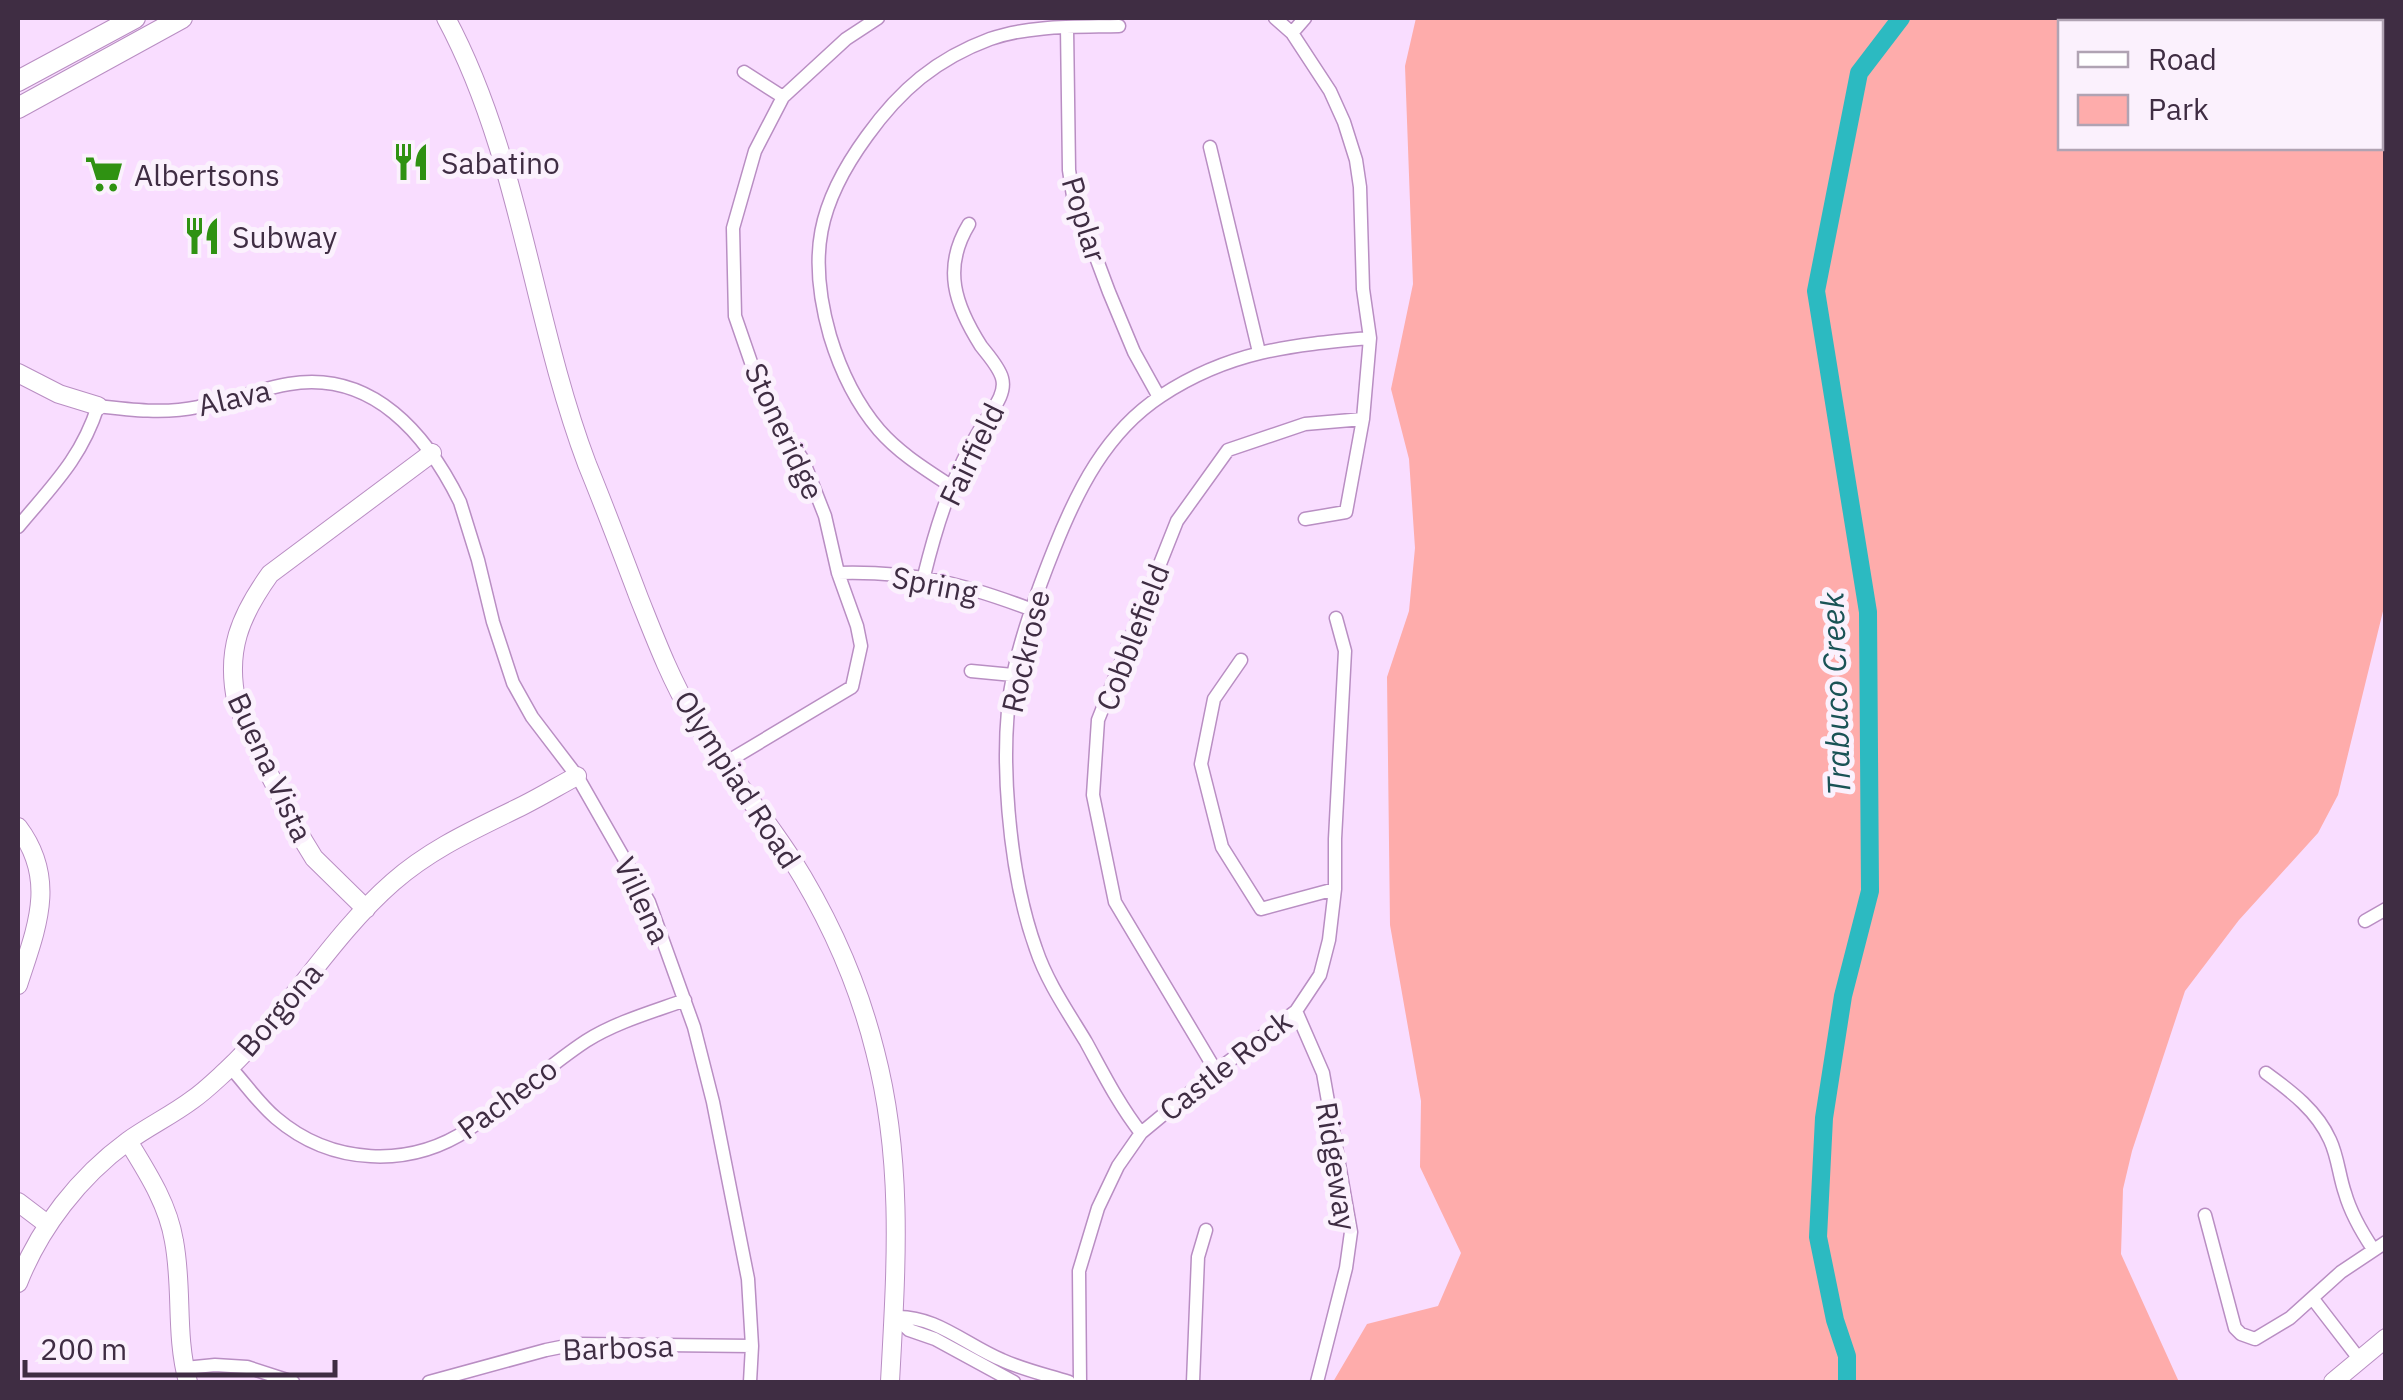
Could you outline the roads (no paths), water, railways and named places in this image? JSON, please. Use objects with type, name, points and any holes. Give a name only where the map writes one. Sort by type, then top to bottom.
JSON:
[{"type":"main road","points":[[18,81],[134,18]]},
{"type":"main road","points":[[18,108],[182,18]]},
{"type":"street","name":"Olympiad Road","points":[[446,18],[476,79],[495,133],[569,416],[666,665],[693,717],[790,857],[824,914],[850,972],[876,1052],[887,1107],[897,1202],[890,1382]]},
{"type":"street","name":"Stoneridge","points":[[725,763],[852,688],[861,646],[825,516],[803,460],[764,400],[734,316],[734,228],[755,151],[783,97],[846,39],[878,18]]},
{"type":"street","points":[[1275,18],[1292,34],[1330,91],[1356,160],[1363,289],[1370,338],[1363,419],[1346,512],[1305,518]]},
{"type":"street","points":[[1292,34],[1305,18]]},
{"type":"street","points":[[950,486],[904,454],[878,429],[848,384],[822,310],[817,273],[819,239],[828,204],[842,170],[888,106],[943,61],[992,38],[1034,30],[1119,26]]},
{"type":"street","name":"Poplar","points":[[1066,27],[1073,196],[1115,307],[1158,398]]},
{"type":"street","points":[[744,72],[783,97]]},
{"type":"street","points":[[1210,147],[1259,352]]},
{"type":"street","name":"Fairfield","points":[[924,576],[950,486],[1002,393],[1002,377],[966,322],[957,293],[954,266],[958,242],[970,224]]},
{"type":"street","name":"Rockrose","points":[[1141,1133],[1124,1112],[1037,952],[1017,873],[1005,752],[1013,675],[1030,609],[1088,473],[1111,442],[1158,398],[1207,370],[1259,352],[1370,338]]},
{"type":"street","name":"Alava","points":[[18,374],[59,394],[98,406],[156,411],[196,408],[287,384],[320,383],[355,391],[385,407],[402,418],[432,453]]},
{"type":"street","points":[[18,527],[76,458],[98,406]]},
{"type":"street","name":"Cobblefield","points":[[1216,1071],[1115,902],[1093,794],[1098,720],[1177,521],[1228,450],[1305,424],[1363,419]]},
{"type":"street","name":"Villena","points":[[432,453],[454,490],[468,525],[513,684],[532,717],[577,776],[650,902],[685,1000],[703,1056],[748,1280],[750,1382]]},
{"type":"street","name":"Buena Vista","points":[[366,909],[314,858],[292,821],[236,704],[233,656],[239,626],[270,574],[432,453]]},
{"type":"street","name":"Spring","points":[[838,573],[924,576],[1030,609]]},
{"type":"street","name":"Castle Rock","points":[[1080,1382],[1079,1271],[1098,1208],[1118,1166],[1141,1133],[1296,1011],[1320,975],[1335,889],[1345,651],[1336,618]]},
{"type":"street","points":[[1241,660],[1214,699],[1200,764],[1222,847],[1261,909],[1335,889]]},
{"type":"street","points":[[971,670],[1013,675]]},
{"type":"street","name":"Borgona","points":[[18,1283],[48,1224],[92,1172],[128,1141],[196,1098],[230,1066],[392,883],[458,836],[577,776]]},
{"type":"street","points":[[18,827],[38,868],[42,902],[18,985]]},
{"type":"street","points":[[2366,920],[2386,908]]},
{"type":"street","name":"Pacheco","points":[[230,1066],[274,1116],[311,1142],[351,1155],[408,1154],[433,1147],[471,1128],[590,1038],[685,1000]]},
{"type":"street","name":"Ridgeway","points":[[1296,1011],[1322,1073],[1351,1232],[1346,1268],[1317,1382]]},
{"type":"street","points":[[2205,1214],[2236,1328],[2255,1339],[2313,1299],[2341,1272],[2379,1245],[2357,1225],[2330,1139],[2312,1111],[2266,1073]]},
{"type":"street","points":[[128,1141],[162,1200],[174,1238],[180,1346],[186,1375],[215,1366],[247,1367],[293,1382]]},
{"type":"street","points":[[18,1202],[48,1224]]},
{"type":"street","points":[[1193,1382],[1198,1257],[1206,1230]]},
{"type":"street","points":[[2313,1299],[2360,1360]]},
{"type":"street","points":[[895,1317],[915,1316],[1014,1382]]},
{"type":"street","points":[[939,1334],[1047,1379],[1069,1382]]},
{"type":"street","points":[[2332,1382],[2386,1338]]},
{"type":"street","name":"Barbosa","points":[[428,1382],[576,1344],[752,1346]]},
{"type":"waterway","name":"Trabuco Creek","points":[[1847,1382],[1847,1356],[1835,1320],[1818,1237],[1824,1118],[1843,996],[1870,891],[1868,612],[1816,291],[1859,73],[1901,18]]},
{"type":"place","name":"Sabatino","points":[[411,162]]},
{"type":"place","name":"Albertsons","points":[[104,174]]},
{"type":"place","name":"Subway","points":[[202,236]]}]
